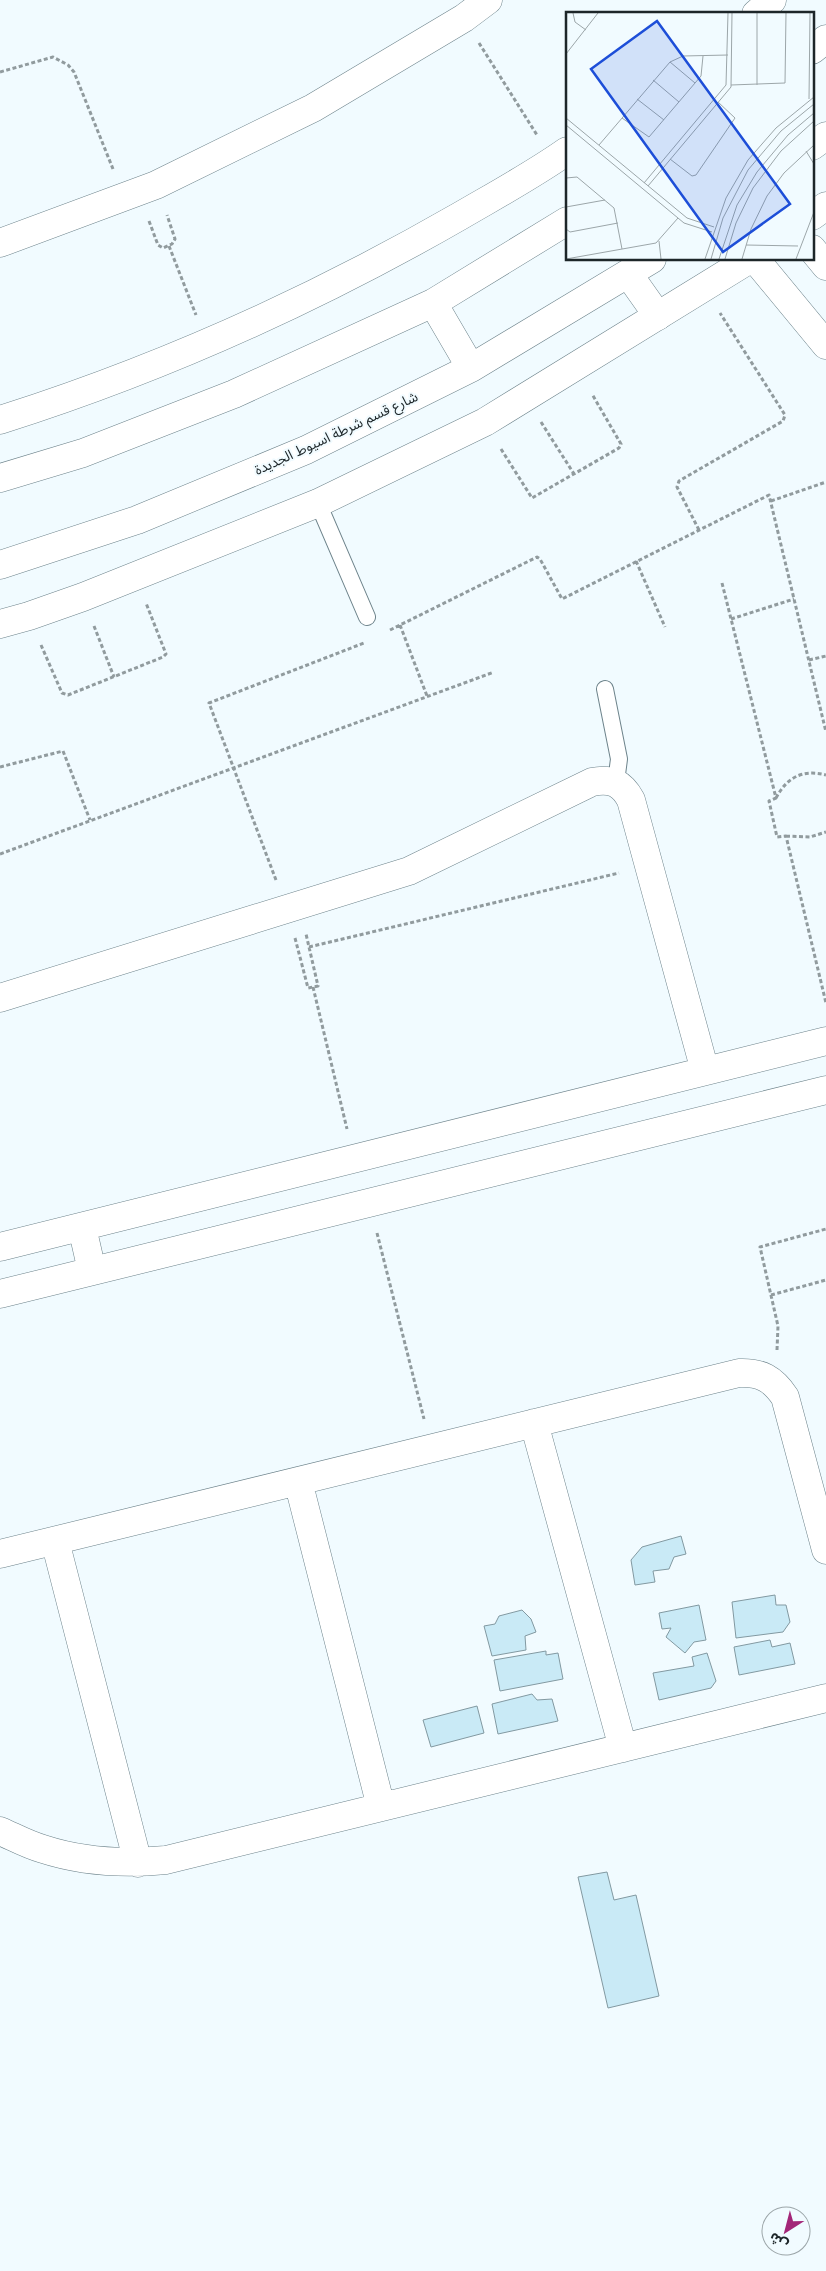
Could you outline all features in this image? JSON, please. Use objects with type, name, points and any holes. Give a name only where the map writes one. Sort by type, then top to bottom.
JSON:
[{"type":"street","points":[[0,243],[139,191],[314,108],[464,18],[488,0]]},
{"type":"street","points":[[758,12],[772,0]]},
{"type":"street","points":[[814,48],[826,38]]},
{"type":"street","points":[[814,145],[826,136]]},
{"type":"street","points":[[0,420],[62,400],[208,344],[384,259],[560,156]]},
{"type":"street","points":[[814,215],[826,206]]},
{"type":"street","points":[[0,478],[83,453],[234,394],[433,303],[566,222]]},
{"type":"street","points":[[814,251],[826,266]]},
{"type":"street","name":"شارع قسم شرطة اسيوط الجديدة","points":[[0,565],[137,520],[288,457],[471,368],[650,260]]},
{"type":"street","points":[[0,624],[83,597],[318,503],[485,422],[748,260]]},
{"type":"street","points":[[756,260],[826,345]]},
{"type":"street","points":[[629,274],[658,316]]},
{"type":"street","points":[[433,303],[471,368]]},
{"type":"street","points":[[0,998],[409,871],[592,782],[604,779],[616,782],[625,789],[631,800],[705,1071]]},
{"type":"street","points":[[0,1247],[826,1041]]},
{"type":"street","points":[[0,1294],[826,1090]]},
{"type":"street","points":[[82,1227],[92,1271]]},
{"type":"street","points":[[0,1554],[739,1373],[753,1372],[766,1377],[777,1385],[785,1397],[826,1550]]},
{"type":"street","points":[[534,1423],[623,1748]]},
{"type":"street","points":[[298,1481],[381,1807]]},
{"type":"street","points":[[55,1541],[138,1863]]},
{"type":"street","points":[[0,1831],[43,1849],[80,1858],[138,1863],[166,1860],[826,1698]]},
{"type":"lane","points":[[318,503],[367,618]]},
{"type":"lane","points":[[605,689],[619,759],[616,782]]},
{"type":"path","points":[[464,18],[560,156]]},
{"type":"path","points":[[0,72],[53,56],[68,65],[74,72],[139,191],[174,236],[174,242],[169,246],[163,248],[158,245],[139,191]]},
{"type":"path","points":[[169,246],[208,344]]},
{"type":"path","points":[[700,530],[677,487],[679,481],[783,421],[785,418],[785,415],[703,288]]},
{"type":"path","points":[[485,422],[532,498],[619,448],[621,444],[576,367]]},
{"type":"path","points":[[526,398],[574,474]]},
{"type":"path","points":[[771,501],[826,482]]},
{"type":"path","points":[[384,633],[537,557],[540,559],[562,599],[768,496],[771,501],[826,732]]},
{"type":"path","points":[[636,562],[665,627]]},
{"type":"path","points":[[29,616],[62,693],[65,695],[163,657],[166,654],[134,576]]},
{"type":"path","points":[[722,583],[776,798]]},
{"type":"path","points":[[83,597],[114,676]]},
{"type":"path","points":[[731,619],[794,599]]},
{"type":"path","points":[[400,625],[427,696]]},
{"type":"path","points":[[292,908],[307,987],[313,987],[319,984],[309,947],[233,767],[210,702],[352,649],[368,641]]},
{"type":"path","points":[[809,660],[826,656]]},
{"type":"path","points":[[0,854],[494,672]]},
{"type":"path","points":[[0,767],[62,751],[90,820]]},
{"type":"path","points":[[826,775],[816,772],[803,773],[791,778],[782,787],[776,798],[769,802],[777,837],[810,837],[826,832]]},
{"type":"path","points":[[786,836],[826,1002]]},
{"type":"path","points":[[309,947],[648,866]]},
{"type":"path","points":[[313,987],[354,1158]]},
{"type":"path","points":[[369,1203],[432,1448]]},
{"type":"path","points":[[766,1377],[776,1359],[779,1343],[778,1326],[760,1250],[762,1245],[826,1229]]},
{"type":"path","points":[[771,1295],[826,1280]]},
{"type":"building","points":[[681,1536],[686,1554],[674,1557],[669,1569],[653,1571],[655,1582],[635,1585],[631,1560],[642,1547]]},
{"type":"building","points":[[775,1595],[776,1605],[786,1605],[790,1622],[783,1632],[736,1638],[732,1602]]},
{"type":"building","points":[[699,1605],[706,1640],[694,1642],[685,1653],[666,1637],[671,1628],[662,1629],[659,1613]]},
{"type":"building","points":[[522,1610],[531,1619],[536,1632],[525,1636],[526,1650],[492,1656],[484,1626],[495,1624],[499,1616]]},
{"type":"building","points":[[770,1640],[772,1647],[790,1643],[795,1664],[739,1675],[734,1647]]},
{"type":"building","points":[[546,1651],[546,1655],[558,1653],[563,1679],[500,1691],[494,1660]]},
{"type":"building","points":[[707,1653],[716,1681],[711,1688],[659,1700],[653,1673],[694,1666],[692,1657]]},
{"type":"building","points":[[532,1694],[537,1700],[552,1699],[558,1721],[498,1734],[492,1704]]},
{"type":"building","points":[[477,1706],[484,1733],[431,1747],[423,1720]]},
{"type":"building","points":[[607,1872],[614,1900],[636,1895],[659,1996],[608,2008],[578,1877]]}]
